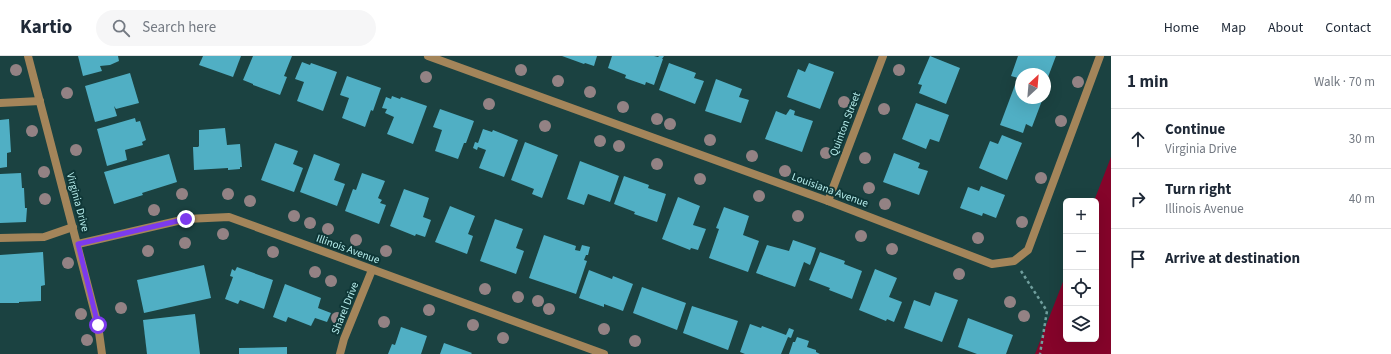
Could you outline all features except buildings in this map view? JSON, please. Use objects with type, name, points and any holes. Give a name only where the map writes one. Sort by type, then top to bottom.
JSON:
[{"type":"street","name":"Virginia Drive","points":[[28,56],[78,244],[98,325],[102,354]]},
{"type":"street","name":"Louisiana Avenue","points":[[428,56],[828,201],[992,264],[1014,261]]},
{"type":"street","name":"Quinton Street","points":[[828,201],[883,56]]},
{"type":"street","points":[[1014,261],[1028,249],[1100,56]]},
{"type":"street","points":[[0,103],[40,101]]},
{"type":"street","name":"Illinois Avenue","points":[[78,244],[186,219],[229,218],[604,354]]},
{"type":"street","points":[[0,238],[44,236],[73,227]]},
{"type":"street","name":"Sharel Drive","points":[[340,354],[344,339],[372,270]]},
{"type":"path","points":[[1014,261],[1047,311],[1040,354]]},
{"type":"shaded area","points":[[1111,157],[1111,354],[1035,354],[1063,282],[1063,342],[1099,342],[1099,198],[1095,198]]},
{"type":"route","points":[[98,325],[78,244],[186,219]]}]
